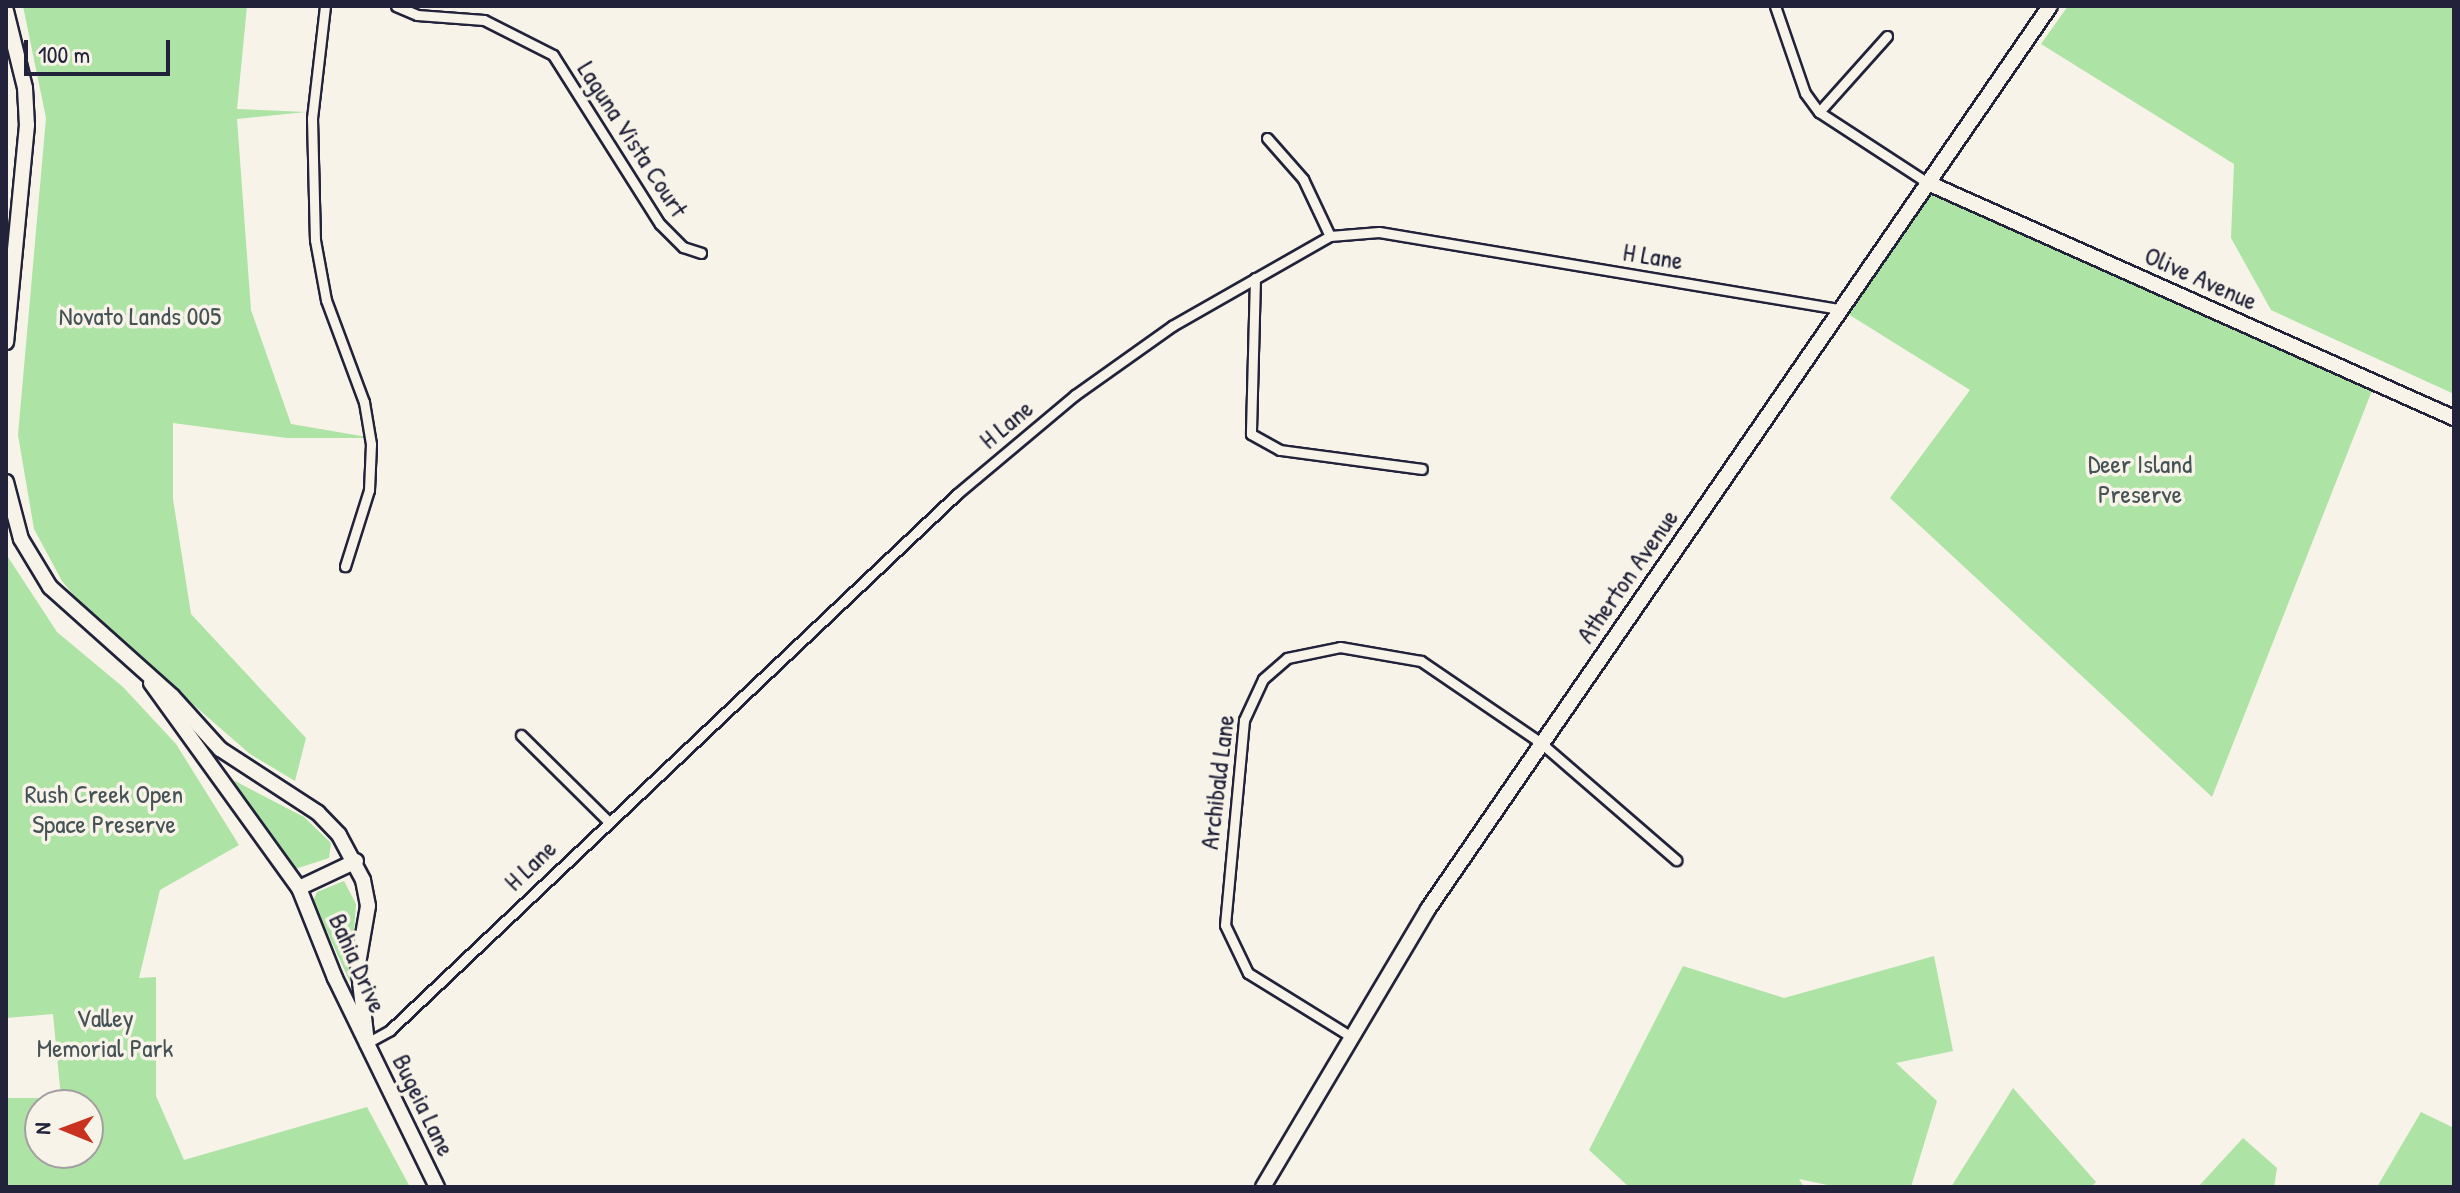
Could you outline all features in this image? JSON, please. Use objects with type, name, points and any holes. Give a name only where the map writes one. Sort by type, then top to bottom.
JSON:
[{"type":"street","points":[[325,6],[312,118],[315,240],[326,300],[364,402],[371,444],[369,490],[345,566]]},
{"type":"street","name":"Laguna Vista Court","points":[[396,6],[417,15],[484,20],[553,55],[660,224],[683,247],[701,253]]},
{"type":"street","points":[[1775,6],[1805,93],[1819,112],[1928,183]]},
{"type":"street","name":"Atherton Avenue","points":[[1263,1187],[1350,1036],[1541,743],[2050,6]]},
{"type":"street","points":[[6,11],[25,88],[27,125],[6,342]]},
{"type":"street","points":[[1819,112],[1887,36]]},
{"type":"street","points":[[1267,138],[1303,179],[1330,236]]},
{"type":"street","name":"Olive Avenue","points":[[1928,183],[2454,418]]},
{"type":"street","name":"H Lane","points":[[367,1043],[390,1030],[957,494],[1075,395],[1255,278],[1330,236],[1379,232],[1840,309]]},
{"type":"street","points":[[1255,278],[1251,434],[1280,450],[1390,460],[1422,469]]},
{"type":"street","name":"Bahia Drive","points":[[6,482],[38,572],[220,749],[318,813],[356,861],[368,906],[358,964],[367,1043]]},
{"type":"street","name":"Archibald Lane","points":[[1350,1036],[1248,973],[1228,942],[1227,886],[1244,720],[1263,679],[1287,658],[1317,648],[1399,655],[1449,678],[1541,743],[1676,860]]},
{"type":"street","name":"Bahia Drive","points":[[149,679],[161,705],[299,888],[367,1043]]},
{"type":"street","points":[[521,735],[608,821]]},
{"type":"street","points":[[299,888],[356,861]]},
{"type":"street","name":"Bugeia Lane","points":[[367,1043],[437,1187]]},
{"type":"green space","name":"Novato Lands 005","points":[[23,6],[247,6],[237,109],[306,112],[237,119],[251,310],[291,424],[373,438],[287,438],[173,423],[173,499],[191,614],[306,738],[295,781],[250,754],[89,614],[62,581],[34,529],[18,435],[46,118]]},
{"type":"green space","points":[[2068,6],[2454,6],[2454,394],[2271,310],[2231,238],[2234,164],[2041,44]]},
{"type":"green space","name":"Deer Island Preserve","points":[[1928,183],[2375,383],[2212,797],[1890,498],[1970,390],[1840,309]]},
{"type":"green space","name":"Rush Creek Open Space Preserve","points":[[6,554],[57,632],[123,687],[176,744],[239,845],[160,890],[139,978],[156,977],[156,1096],[184,1160],[367,1107],[410,1187],[6,1187],[6,1098],[24,1098],[24,1169],[104,1169],[104,1089],[60,1089],[53,1014],[6,1018]]},
{"type":"green space","points":[[235,781],[304,817],[331,843],[329,858],[295,869],[231,784]]},
{"type":"green space","points":[[344,881],[356,904],[350,982],[313,901],[317,892]]},
{"type":"green space","points":[[1934,956],[1953,1051],[1896,1063],[1937,1101],[1911,1187],[1837,1187],[1799,1179],[1804,1187],[1629,1187],[1589,1150],[1683,966],[1784,998]]},
{"type":"green space","points":[[2013,1088],[2096,1182],[2091,1187],[1951,1187]]},
{"type":"green space","points":[[2421,1112],[2454,1128],[2454,1187],[2377,1187]]},
{"type":"green space","points":[[2243,1138],[2277,1168],[2274,1187],[2198,1187]]},
{"type":"park label","name":"Valley Memorial Park","points":[[105,1033]]}]
